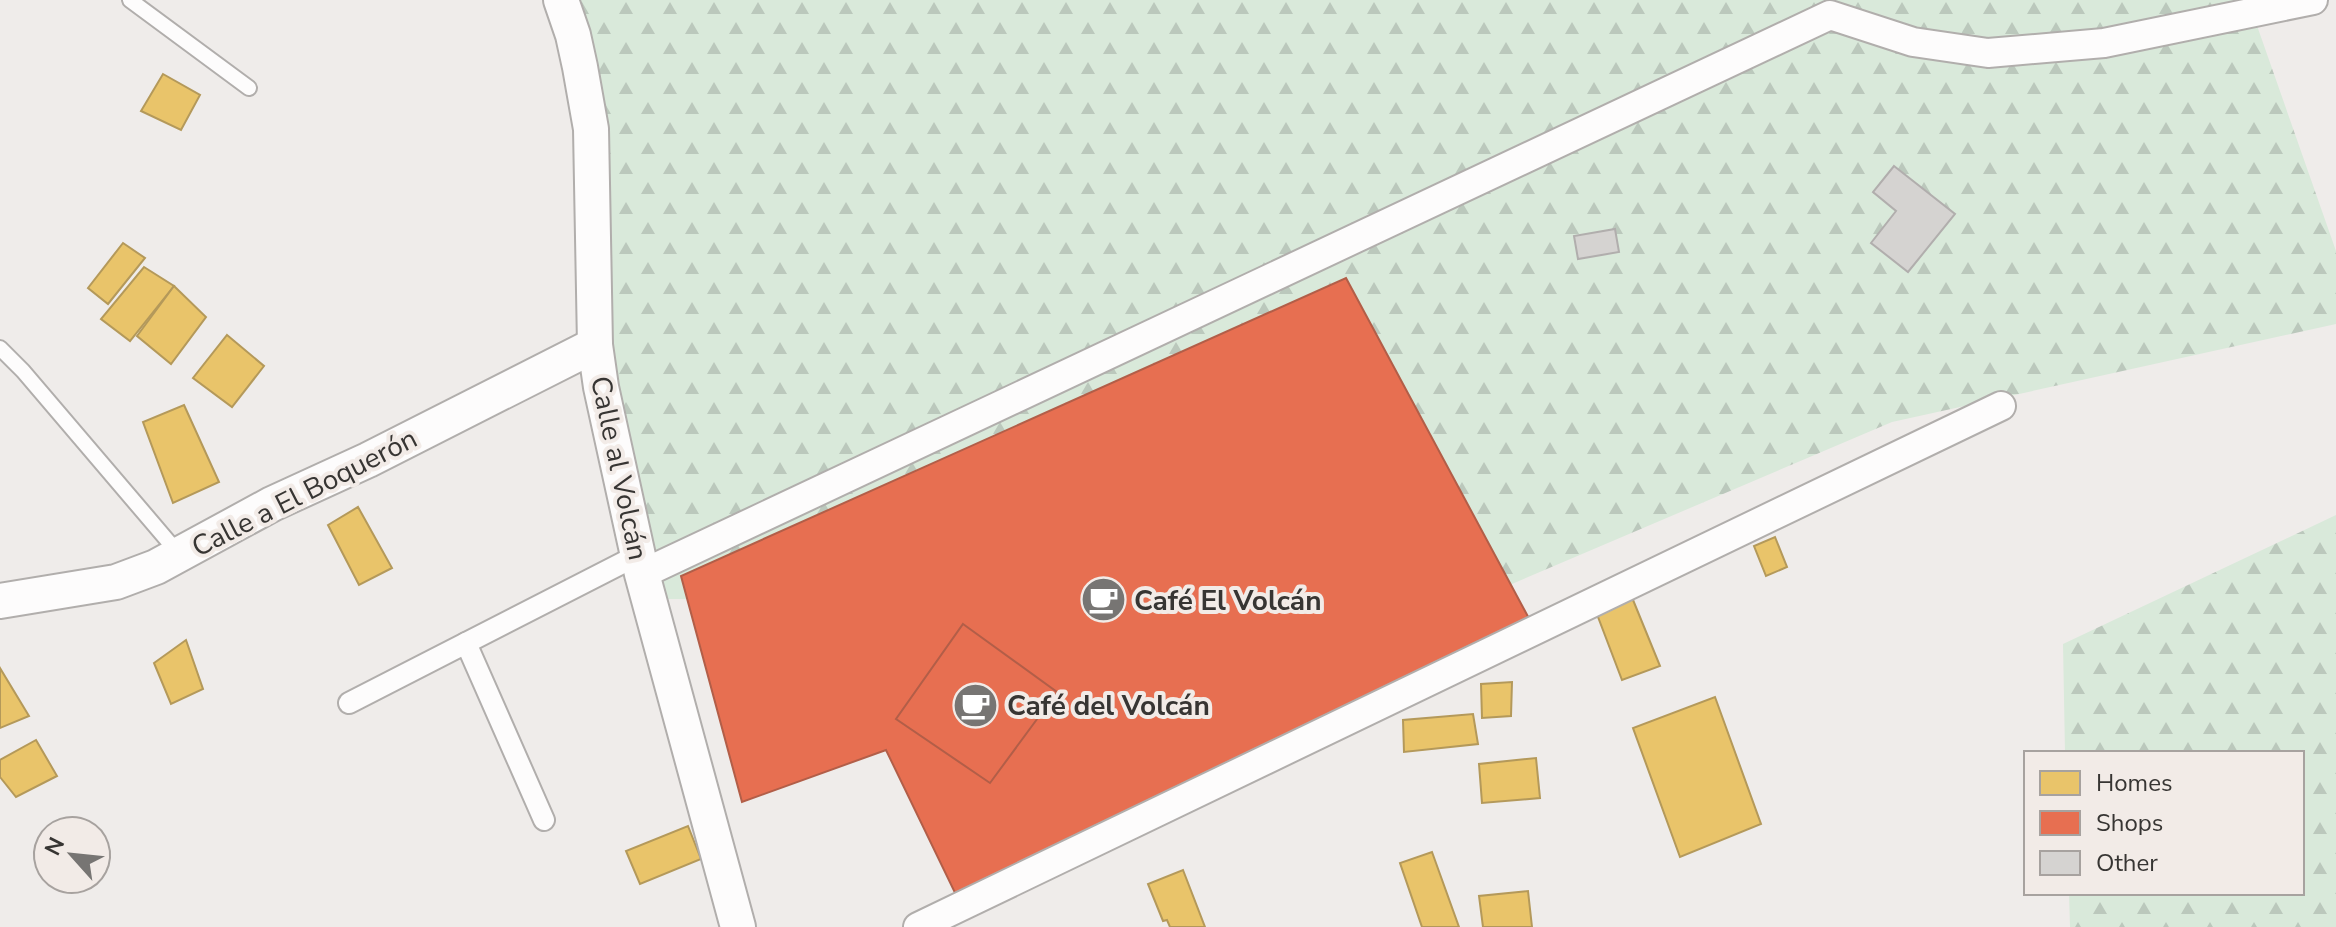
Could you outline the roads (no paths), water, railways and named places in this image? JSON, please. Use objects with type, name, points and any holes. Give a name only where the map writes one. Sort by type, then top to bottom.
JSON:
[{"type":"street","name":"Calle al Volcán","points":[[561,0],[578,56],[591,129],[595,345],[601,387],[640,564],[738,927]]},
{"type":"street","points":[[349,703],[466,643],[1830,15],[1913,42],[1988,53],[2104,43],[2313,0]]},
{"type":"street","name":"Calle a El Boquerón","points":[[0,601],[116,582],[156,567],[272,504],[368,460],[595,345]]},
{"type":"street","points":[[918,927],[2001,406]]},
{"type":"street","points":[[466,643],[544,820]]},
{"type":"lane","points":[[130,0],[249,88]]},
{"type":"lane","points":[[0,348],[179,554]]},
{"type":"place","name":"Café El Volcán","points":[[1103,600]]},
{"type":"place","name":"Café del Volcán","points":[[976,705]]}]
